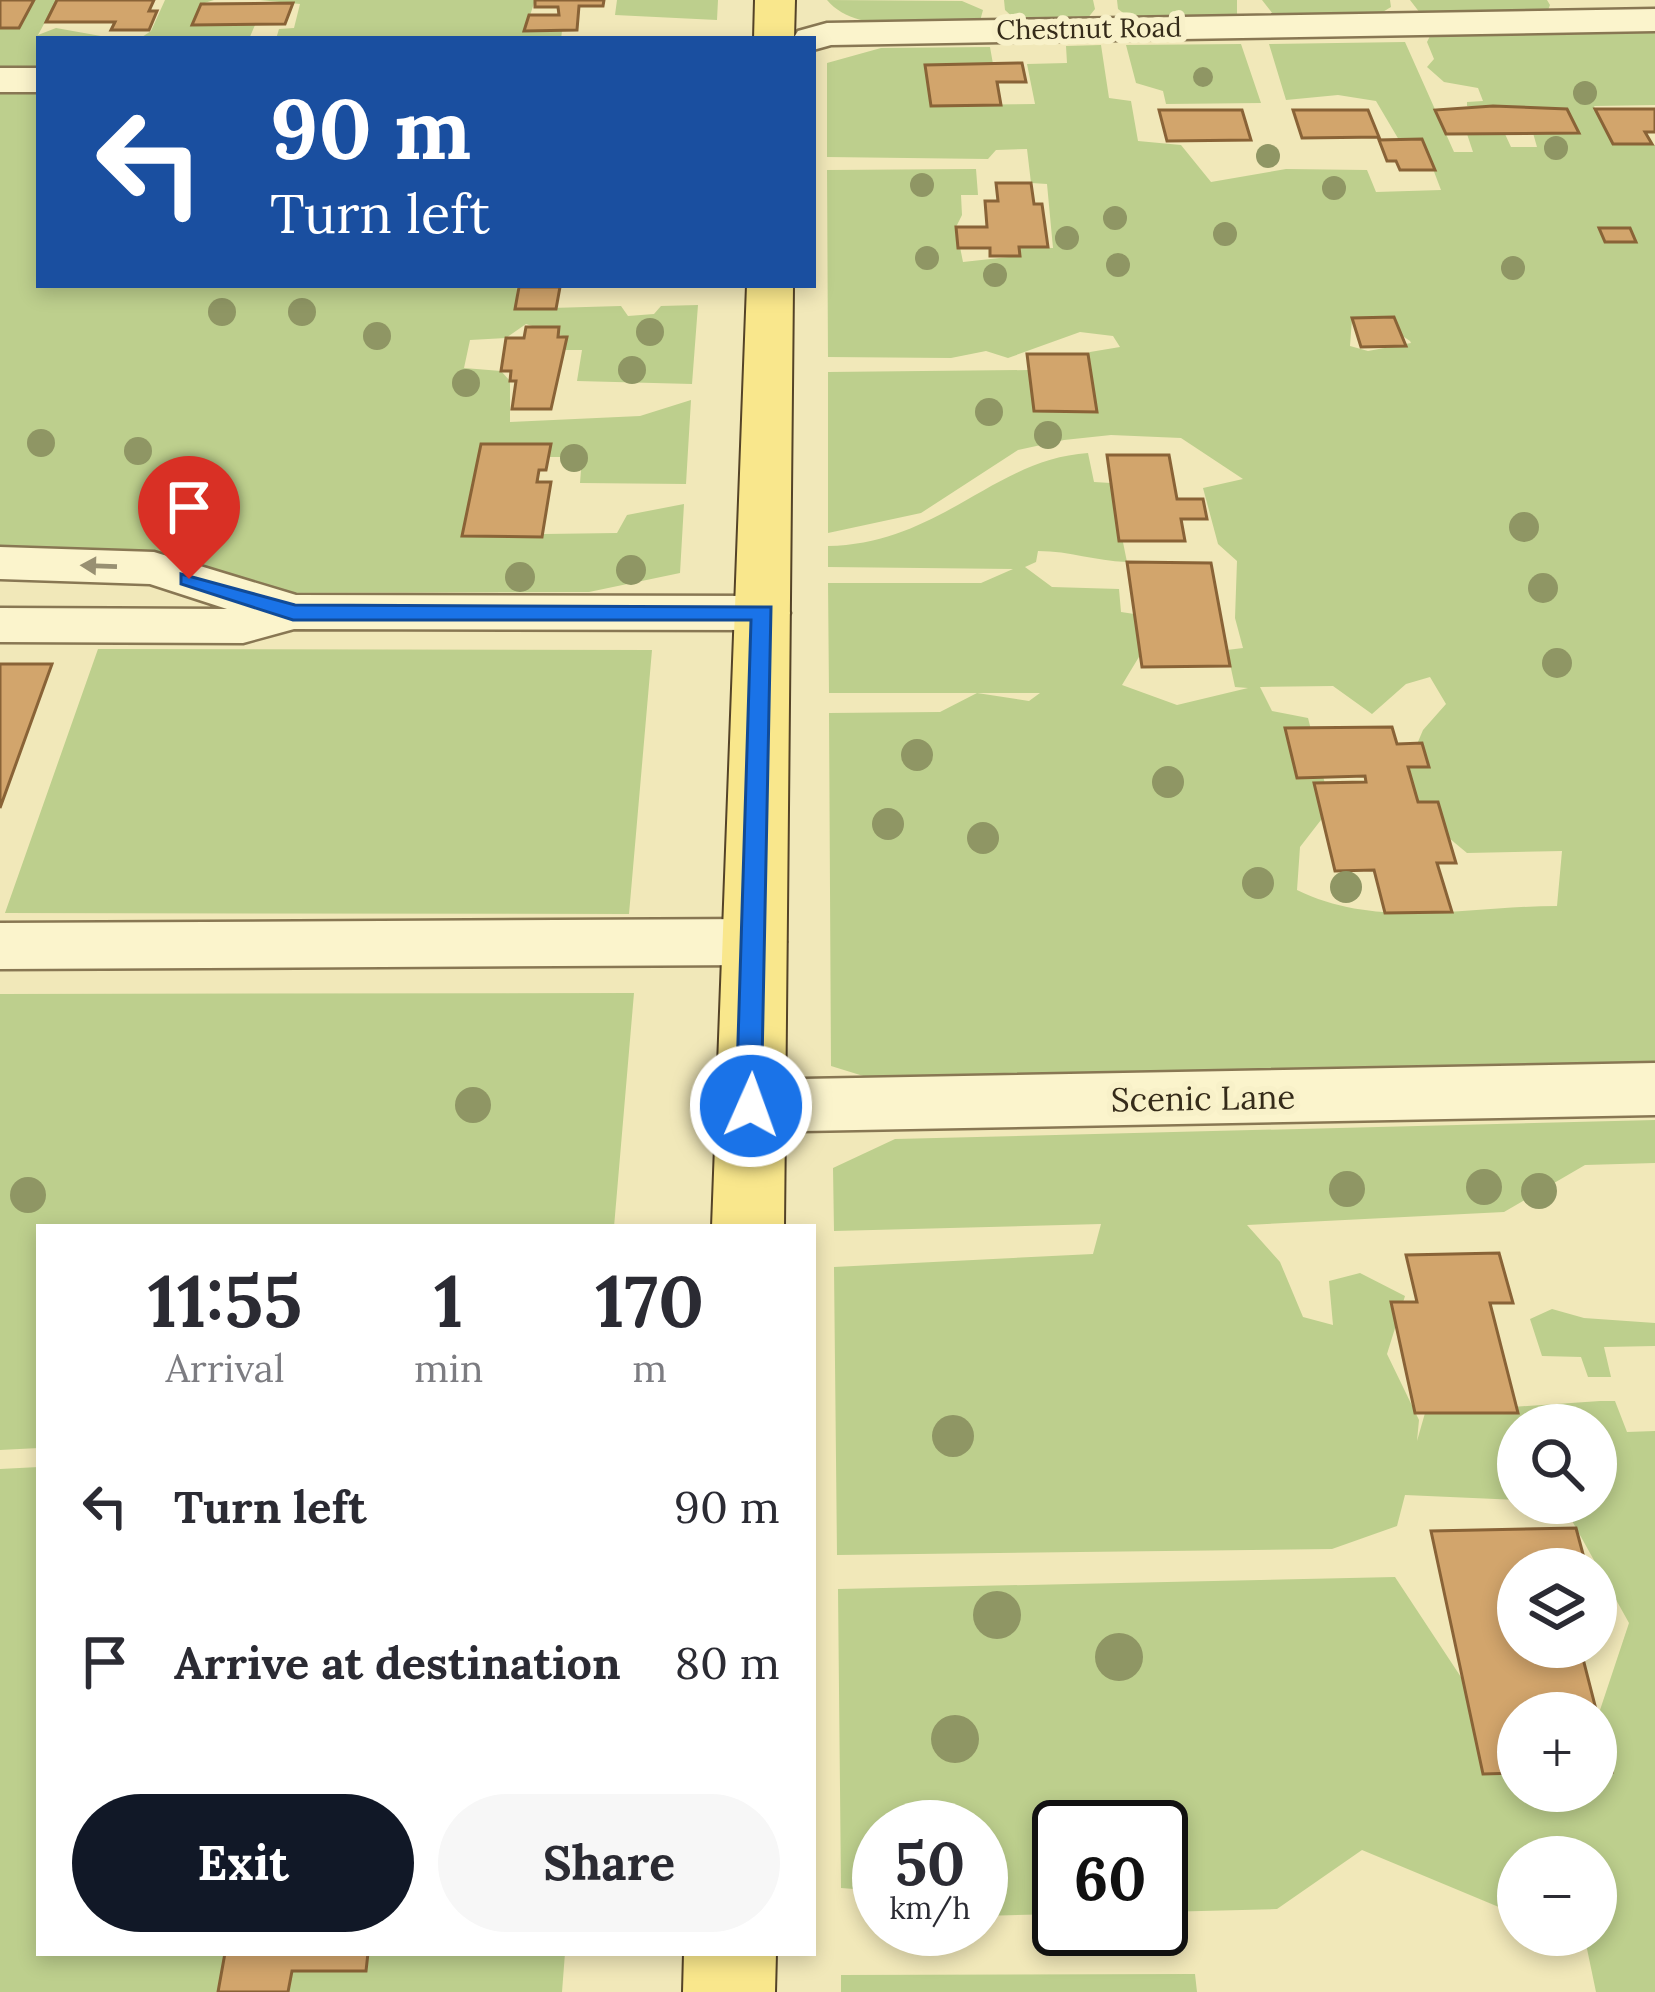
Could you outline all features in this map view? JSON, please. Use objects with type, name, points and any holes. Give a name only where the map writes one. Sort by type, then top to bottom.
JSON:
[{"type":"main road","points":[[775,0],[775,36]]},
{"type":"main road","points":[[748,1224],[770,288]]},
{"type":"main road","points":[[729,1992],[730,1956]]},
{"type":"street","name":"Chestnut Road","points":[[816,38],[1655,20]]},
{"type":"street","points":[[0,80],[36,80]]},
{"type":"street","points":[[0,563],[154,568],[293,612]]},
{"type":"street","points":[[0,626],[243,626],[293,612],[763,613]]},
{"type":"street","points":[[0,946],[755,943]]},
{"type":"street","name":"Scenic Lane","points":[[751,1106],[1655,1089]]},
{"type":"green space","points":[[0,0],[57,0],[38,35],[56,28],[101,36],[36,36],[36,288],[517,288],[516,309],[621,306],[628,316],[654,314],[661,306],[698,305],[692,384],[577,381],[582,350],[565,350],[566,337],[526,324],[506,338],[470,340],[464,368],[501,371],[510,381],[510,422],[640,416],[691,400],[686,484],[580,483],[582,457],[548,457],[550,444],[495,444],[492,471],[472,482],[462,535],[617,533],[627,515],[684,504],[680,573],[589,592],[268,593],[0,554]]},
{"type":"green space","points":[[165,0],[214,0],[201,4],[193,25],[255,25],[250,36],[144,36],[151,31]]},
{"type":"green space","points":[[260,0],[535,0],[525,31],[562,31],[561,36],[277,36],[279,29],[294,28],[300,4]]},
{"type":"green space","points":[[617,0],[718,0],[717,20],[615,15]]},
{"type":"green space","points":[[827,0],[962,1],[983,10],[980,21],[877,23],[840,12]]},
{"type":"green space","points":[[1004,0],[1093,0],[1095,9],[1087,19],[1017,21],[1005,10]]},
{"type":"green space","points":[[1117,0],[1237,0],[1237,15],[1130,18],[1118,9]]},
{"type":"green space","points":[[1262,0],[1390,0],[1391,7],[1381,13],[1273,14]]},
{"type":"green space","points":[[1410,0],[1547,0],[1550,5],[1547,13],[1420,13]]},
{"type":"green space","points":[[1655,30],[1655,105],[1594,106],[1613,144],[1655,145],[1655,1066],[886,1083],[831,1066],[829,713],[940,712],[977,693],[829,693],[828,583],[981,583],[1013,569],[828,567],[828,546],[867,542],[903,531],[1023,470],[1088,453],[1094,482],[1111,483],[1127,562],[1038,551],[1036,562],[1025,567],[1052,587],[1119,589],[1121,612],[1141,615],[1148,642],[1122,685],[1177,705],[1248,688],[1235,687],[1227,650],[1243,648],[1235,618],[1237,561],[1218,544],[1203,488],[1243,479],[1181,438],[1111,435],[1064,440],[1018,450],[921,513],[828,533],[828,372],[1029,370],[1034,411],[1083,412],[1070,370],[1090,352],[1120,347],[1113,336],[1080,332],[1008,358],[986,351],[951,358],[828,357],[827,170],[976,169],[978,195],[961,195],[962,215],[956,227],[963,262],[1019,256],[1019,247],[1053,248],[1047,184],[1031,183],[1027,149],[996,150],[988,159],[827,157],[827,63],[881,48],[990,47],[993,64],[931,105],[1035,104],[1027,64],[1067,63],[1066,46],[1101,45],[1109,98],[1131,101],[1138,141],[1181,145],[1211,182],[1286,169],[1367,170],[1376,192],[1441,190],[1422,140],[1399,140],[1376,101],[1338,95],[1286,100],[1269,44],[1405,42],[1454,152],[1473,152],[1467,134],[1505,134],[1511,147],[1537,147],[1533,133],[1579,132],[1566,109],[1467,106],[1467,102],[1483,101],[1478,88],[1444,82],[1427,67],[1434,59],[1427,42],[1432,32]],"holes":[[[1374,317],[1410,341],[1411,343],[1368,351],[1350,346],[1352,319]],[[1430,677],[1446,704],[1423,730],[1396,794],[1467,853],[1562,851],[1557,906],[1392,913],[1328,902],[1297,890],[1300,847],[1331,807],[1308,718],[1272,711],[1260,687],[1333,686],[1372,714],[1406,684]],[[977,693],[1040,693],[1029,701]]]},
{"type":"green space","points":[[1241,44],[1261,103],[1166,104],[1163,91],[1136,83],[1126,45]]},
{"type":"green space","points":[[98,649],[652,650],[629,914],[5,913]]},
{"type":"green space","points":[[634,993],[614,1224],[36,1224],[36,1448],[0,1450],[0,994]]},
{"type":"green space","points":[[1655,1120],[1655,1163],[1585,1165],[1504,1212],[1247,1225],[1280,1262],[1303,1317],[1333,1325],[1329,1281],[1360,1273],[1405,1296],[1387,1354],[1419,1420],[1417,1441],[1425,1413],[1497,1408],[1497,1499],[1405,1495],[1397,1526],[1332,1549],[837,1555],[834,1267],[1093,1254],[1101,1224],[834,1231],[833,1168],[895,1139]]},
{"type":"green space","points":[[1552,1309],[1584,1318],[1655,1323],[1655,1346],[1604,1347],[1611,1377],[1588,1377],[1581,1357],[1542,1356],[1530,1319]]},
{"type":"green space","points":[[1600,1401],[1616,1404],[1556,1404]]},
{"type":"green space","points":[[1617,1406],[1627,1432],[1655,1431],[1655,1992],[1596,1992],[1588,1956],[1617,1956],[1617,1836],[1497,1836],[1497,1906],[1362,1850],[1277,1909],[1188,1911],[1188,1800],[1032,1800],[1032,1915],[1008,1915],[1008,1800],[852,1800],[852,1889],[841,1888],[838,1589],[1395,1577],[1484,1712],[1497,1719],[1497,1812],[1617,1812],[1617,1692],[1606,1692],[1629,1623],[1617,1601],[1617,1548],[1587,1548],[1574,1524],[1617,1524]]},
{"type":"green space","points":[[36,1467],[36,1956],[565,1956],[562,1992],[0,1992],[0,1469]]},
{"type":"green space","points":[[1195,1974],[1197,1992],[841,1992],[841,1975]]},
{"type":"building","points":[[0,0],[34,0],[19,28],[0,28]]},
{"type":"building","points":[[57,0],[154,0],[149,11],[157,11],[149,30],[111,30],[115,22],[46,22]]},
{"type":"building","points":[[535,0],[604,0],[603,6],[579,6],[577,30],[524,31],[529,15],[559,15],[558,7],[535,7]]},
{"type":"building","points":[[293,3],[285,24],[192,25],[201,4]]},
{"type":"building","points":[[1022,63],[1026,82],[997,82],[1001,105],[931,106],[925,65]]},
{"type":"building","points":[[1567,109],[1579,133],[1446,134],[1435,110]]},
{"type":"building","points":[[1595,109],[1655,109],[1655,132],[1645,132],[1652,144],[1613,144]]},
{"type":"building","points":[[1159,110],[1242,110],[1251,140],[1167,141]]},
{"type":"building","points":[[1293,110],[1368,110],[1379,137],[1302,138]]},
{"type":"building","points":[[1422,139],[1435,170],[1400,170],[1396,161],[1387,161],[1379,140]]},
{"type":"building","points":[[996,183],[1031,183],[1034,204],[1042,204],[1048,247],[1019,247],[1020,256],[990,256],[990,248],[958,248],[956,227],[987,227],[985,201],[998,201]]},
{"type":"building","points":[[1599,228],[1630,228],[1636,242],[1605,242]]},
{"type":"building","points":[[519,288],[560,288],[556,309],[515,309]]},
{"type":"building","points":[[1394,317],[1406,346],[1361,347],[1352,318]]},
{"type":"building","points":[[526,327],[559,327],[558,337],[567,337],[551,409],[512,409],[516,381],[510,381],[511,371],[501,371],[506,338],[524,338]]},
{"type":"building","points":[[1027,354],[1088,354],[1097,412],[1034,411]]},
{"type":"building","points":[[481,444],[551,444],[546,470],[539,470],[537,482],[551,482],[542,537],[462,536]]},
{"type":"building","points":[[1107,455],[1169,455],[1177,499],[1203,499],[1207,519],[1181,519],[1185,541],[1119,541]]},
{"type":"building","points":[[1127,562],[1211,563],[1230,666],[1142,667]]},
{"type":"building","points":[[0,664],[52,664],[0,808]]},
{"type":"building","points":[[1392,727],[1397,744],[1422,743],[1429,767],[1408,767],[1418,802],[1438,802],[1456,863],[1437,863],[1452,912],[1385,913],[1374,870],[1335,871],[1314,783],[1366,782],[1365,776],[1297,778],[1285,728]]},
{"type":"building","points":[[1499,1253],[1513,1303],[1490,1303],[1516,1404],[1497,1404],[1497,1413],[1415,1413],[1391,1302],[1417,1302],[1406,1255]]},
{"type":"building","points":[[1576,1528],[1581,1548],[1497,1548],[1497,1668],[1585,1668],[1592,1692],[1497,1692],[1497,1774],[1483,1774],[1431,1531]]},
{"type":"building","points":[[224,1956],[368,1956],[366,1971],[292,1971],[288,1992],[218,1992]]},
{"type":"route","points":[[189,579],[293,612],[763,613],[751,1106]]}]
